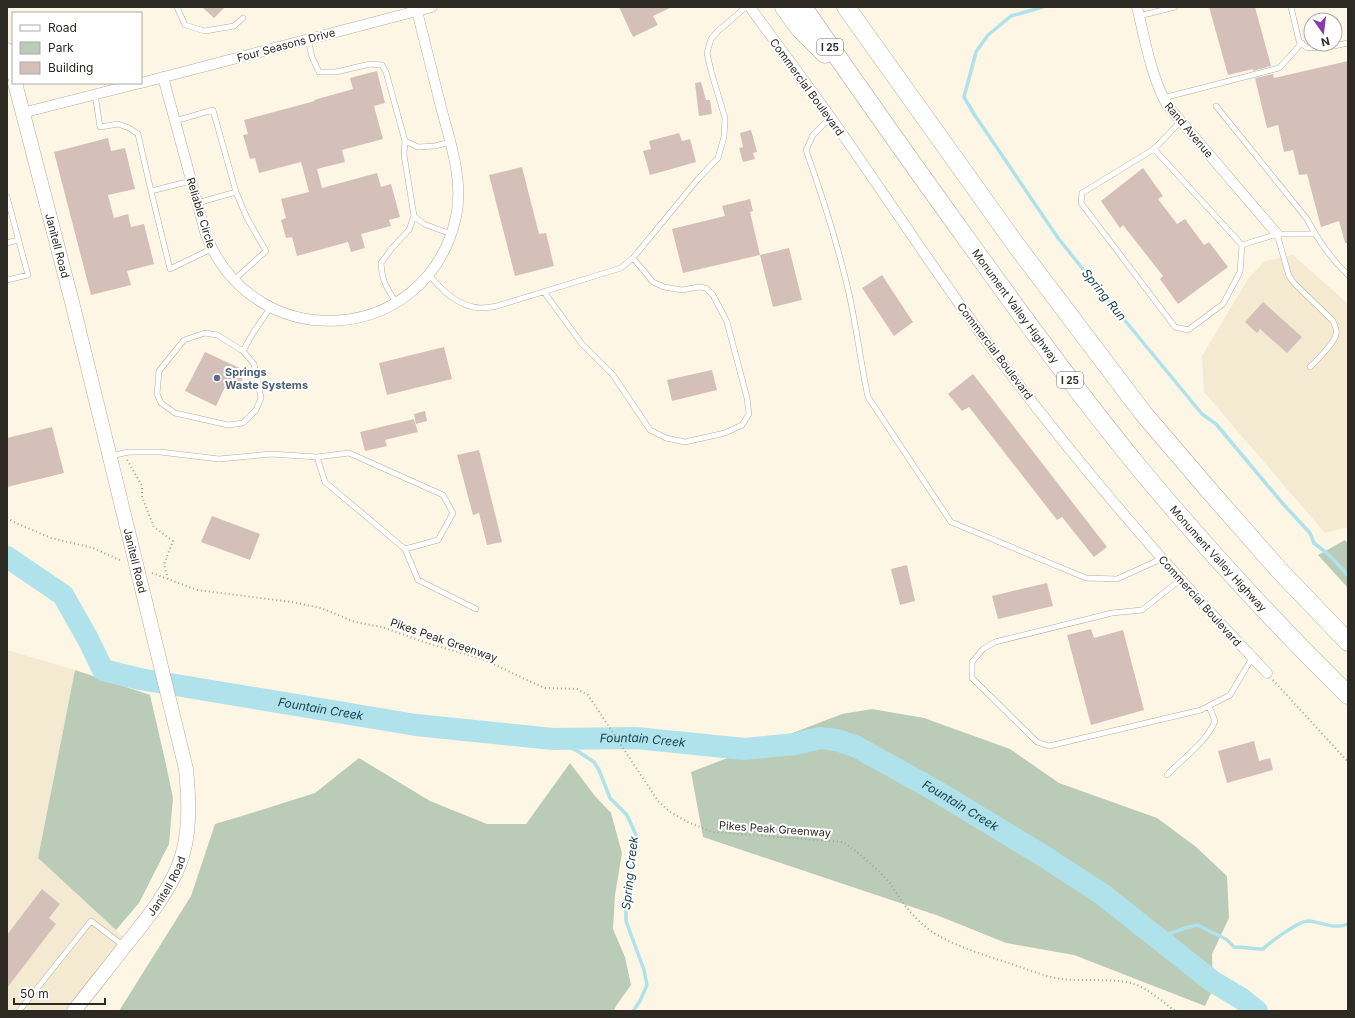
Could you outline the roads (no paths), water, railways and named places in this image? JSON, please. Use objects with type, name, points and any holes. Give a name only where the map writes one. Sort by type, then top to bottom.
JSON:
[{"type":"highway","points":[[784,7],[799,28],[858,87]]},
{"type":"highway","name":"Monument Valley Highway","points":[[802,7],[1023,318],[1121,446],[1187,524],[1306,654],[1348,695]]},
{"type":"highway","points":[[846,7],[1016,245],[1143,413],[1279,570],[1348,642]]},
{"type":"highway","points":[[1306,654],[1348,705]]},
{"type":"street","name":"Four Seasons Drive","points":[[142,82],[432,7]]},
{"type":"street","name":"Commercial Boulevard","points":[[750,7],[830,118],[972,322],[1044,417],[1161,559],[1267,673]]},
{"type":"street","name":"Reliable Circle","points":[[163,77],[211,250],[234,280],[248,294],[263,304],[300,318],[334,322],[365,316],[397,302],[416,289],[429,275],[439,261],[451,234],[456,217],[458,200],[457,174],[417,11]]},
{"type":"street","name":"Rand Avenue","points":[[1138,12],[1155,78],[1167,105],[1277,234]]},
{"type":"street","name":"Janitell Road","points":[[7,50],[12,76]]},
{"type":"street","name":"Janitell Road","points":[[14,84],[72,302],[116,455],[115,478],[186,769],[188,794],[188,827],[179,864],[158,902],[125,947],[74,1011]]},
{"type":"street","name":"Four Seasons Drive","points":[[22,112],[136,84]]},
{"type":"lane","points":[[177,7],[185,25],[205,31],[234,26],[243,18]]},
{"type":"lane","points":[[429,275],[445,293],[461,303],[481,308],[497,306],[621,268],[633,258],[698,179],[718,158],[724,137],[725,118],[707,53],[711,39],[746,7]]},
{"type":"lane","points":[[1138,12],[1175,7]]},
{"type":"lane","points":[[1291,7],[1300,41],[1307,48],[1329,47],[1348,42]]},
{"type":"lane","points":[[308,39],[312,57],[319,72],[336,72],[370,64],[382,65],[386,72],[405,141],[404,155],[414,216],[409,230],[392,248],[381,263],[382,277],[388,290],[397,302]]},
{"type":"lane","points":[[1163,98],[1279,68],[1302,43]]},
{"type":"lane","points":[[95,94],[100,127],[118,124],[129,128],[138,134],[170,269],[211,250]]},
{"type":"lane","points":[[1216,106],[1307,219],[1315,234],[1337,264],[1348,274]]},
{"type":"lane","points":[[175,121],[213,110],[236,192],[247,218],[266,251],[234,280]]},
{"type":"lane","points":[[830,118],[813,135],[806,150],[825,204],[847,287],[868,397],[951,522],[1086,578],[1117,579],[1161,559]]},
{"type":"lane","points":[[1154,149],[1242,245],[1240,272],[1223,304],[1188,330],[1175,327],[1081,204],[1082,193],[1154,149],[1181,121]]},
{"type":"lane","points":[[405,141],[418,147],[435,146],[450,142]]},
{"type":"lane","points":[[151,191],[191,181]]},
{"type":"lane","points":[[197,203],[236,192]]},
{"type":"lane","points":[[7,197],[8,209],[28,275],[7,280]]},
{"type":"lane","points":[[414,216],[424,224],[451,234]]},
{"type":"lane","points":[[1242,245],[1277,234],[1315,234]]},
{"type":"lane","points":[[1277,234],[1289,276],[1294,283],[1333,321],[1336,327],[1336,334],[1333,341],[1310,368]]},
{"type":"lane","points":[[7,243],[18,240]]},
{"type":"lane","points":[[544,292],[582,344],[613,374],[650,430],[666,438],[685,442],[725,432],[742,425],[749,414],[747,398],[727,322],[713,295],[706,288],[699,287],[682,290],[664,287],[653,282],[633,258]]},
{"type":"lane","points":[[243,351],[253,333],[271,307]]},
{"type":"lane","points":[[205,333],[217,335],[243,351],[254,364],[261,398],[256,410],[243,423],[228,425],[175,412],[161,403],[157,394],[159,371],[184,340],[205,333]]},
{"type":"lane","points":[[116,455],[129,452],[160,452],[219,459],[272,454],[317,457],[349,453],[443,495],[453,513],[438,540],[405,549]]},
{"type":"lane","points":[[317,457],[326,482],[405,549],[418,580],[476,609]]},
{"type":"lane","points":[[1180,580],[1142,610],[1112,613],[996,642],[984,649],[972,662],[972,678],[1037,742],[1049,746],[1201,710],[1230,695],[1252,658]]},
{"type":"lane","points":[[1167,775],[1204,740],[1212,729],[1216,721],[1209,706]]},
{"type":"lane","points":[[19,1011],[91,921],[125,947]]},
{"type":"waterway","name":"Spring Run","points":[[1043,7],[1011,16],[988,35],[976,52],[964,97],[1058,238],[1202,414],[1216,424],[1284,505],[1310,533],[1314,543],[1328,554],[1348,575]]},
{"type":"waterway","name":"Fountain Creek","points":[[7,557],[63,595],[88,639],[103,670],[140,679],[416,725],[553,739],[636,738],[744,749],[795,744],[820,738],[837,740],[857,747],[938,792],[1045,857],[1102,894],[1212,981],[1242,999],[1257,1011]]},
{"type":"waterway","name":"Spring Creek","points":[[553,739],[579,752],[594,762],[599,770],[610,798],[627,815],[636,835],[626,899],[626,921],[644,970],[647,985],[640,1001],[633,1011]]},
{"type":"waterway","name":"Spring Run","points":[[1158,938],[1197,925],[1226,939],[1234,947],[1263,949],[1285,932],[1304,922],[1308,921],[1338,926],[1348,924]]},
{"type":"place","name":"Springs Waste Systems","points":[[217,378]]}]
